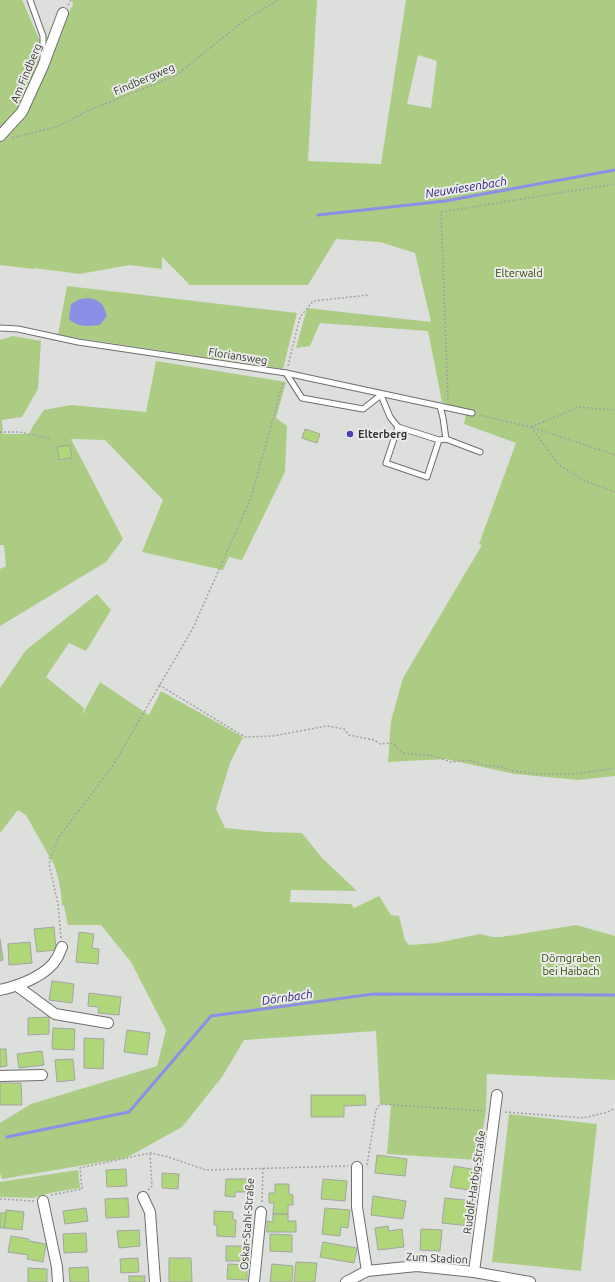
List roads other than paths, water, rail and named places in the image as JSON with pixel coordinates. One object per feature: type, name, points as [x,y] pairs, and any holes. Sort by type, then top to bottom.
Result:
[{"type":"street","name":"Am Findberg","points":[[3,137],[22,112],[43,66],[63,13]]},
{"type":"street","points":[[0,990],[17,986],[44,972],[56,960],[62,947]]},
{"type":"street","points":[[17,986],[56,1014],[108,1023]]},
{"type":"street","points":[[0,1076],[42,1075]]},
{"type":"street","name":"Rudolf-Harbig-Straße","points":[[474,1272],[497,1095]]},
{"type":"street","points":[[357,1167],[357,1207],[367,1271]]},
{"type":"street","points":[[143,1197],[150,1212],[155,1282]]},
{"type":"street","points":[[43,1201],[57,1267],[58,1282]]},
{"type":"street","name":"Oskar-Stahl-Straße","points":[[254,1282],[261,1212]]},
{"type":"street","name":"Zum Stadion","points":[[346,1282],[367,1271],[417,1266],[474,1272],[530,1282]]},
{"type":"lane","points":[[30,0],[43,36],[43,66]]},
{"type":"lane","name":"Floriansweg","points":[[0,328],[18,329],[78,342],[286,373],[472,413]]},
{"type":"lane","points":[[286,373],[302,398],[363,409],[381,394],[390,417],[398,426],[439,440],[446,439],[480,452]]},
{"type":"lane","points":[[440,406],[446,439]]},
{"type":"lane","points":[[398,426],[386,463],[427,477],[439,440]]},
{"type":"water","points":[[90,298],[100,302],[107,316],[100,325],[87,326],[72,322],[69,319],[71,304],[80,299]]},
{"type":"waterway","name":"Neuwiesenbach","points":[[318,215],[445,201],[615,170]]},
{"type":"waterway","name":"Dörnbach","points":[[7,1137],[129,1112],[211,1016],[373,994],[615,995]]},
{"type":"place","name":"Elterberg","points":[[350,434]]},
{"type":"park label","name":"Elterwald","points":[[519,273]]},
{"type":"park label","name":"Dörngraben bei Haibach","points":[[571,964]]}]
